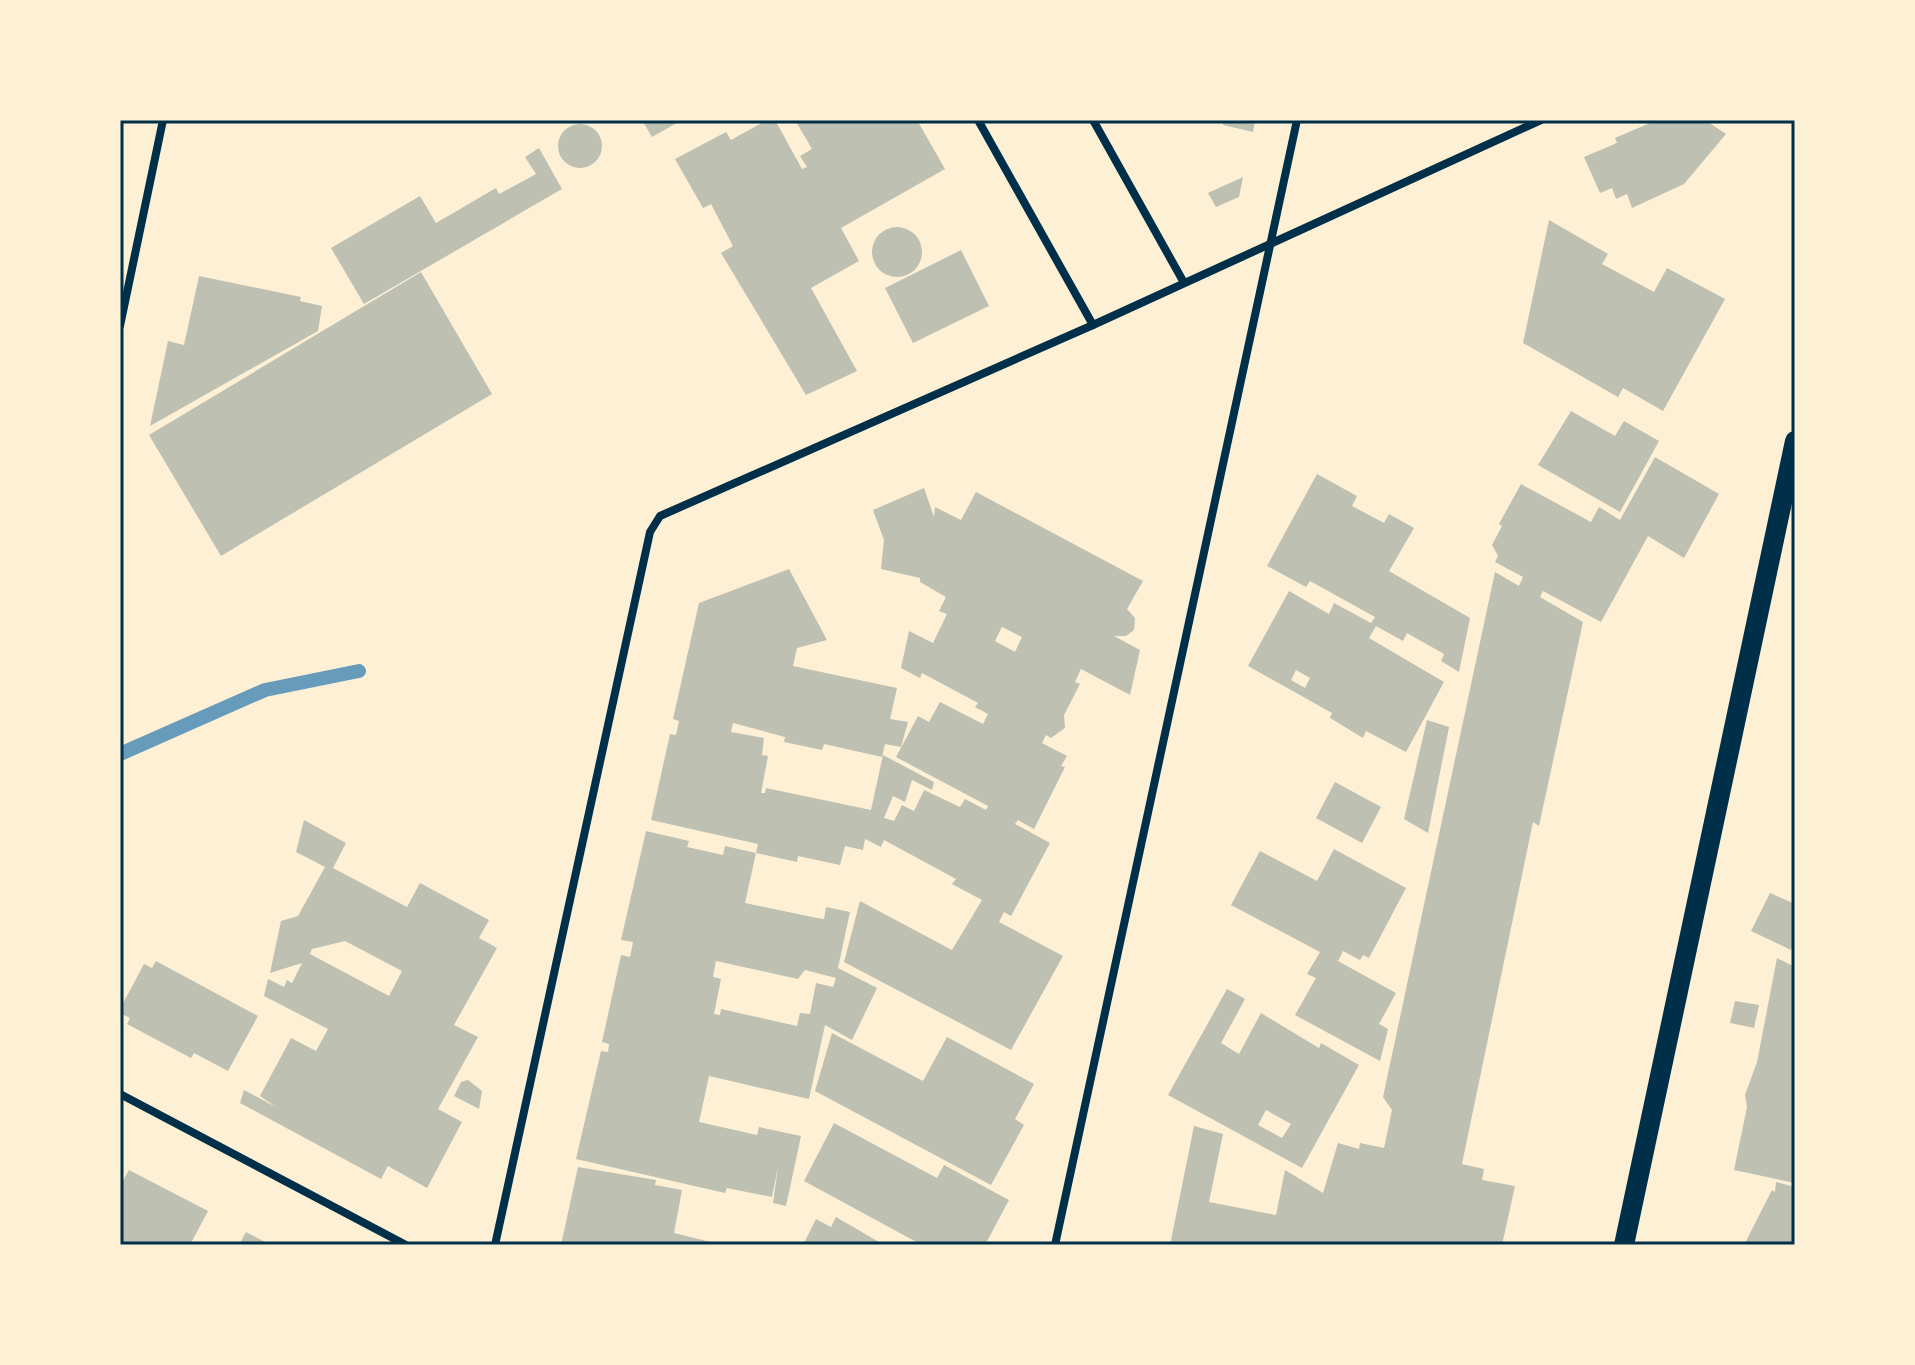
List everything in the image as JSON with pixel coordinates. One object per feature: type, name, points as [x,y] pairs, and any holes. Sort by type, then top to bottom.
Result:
[{"type":"main road","points":[[1624,1245],[1795,441]]},
{"type":"street","points":[[120,326],[163,120]]},
{"type":"street","points":[[978,120],[1093,325]]},
{"type":"street","points":[[1093,120],[1183,281]]},
{"type":"street","points":[[1055,1245],[1297,120]]},
{"type":"street","points":[[495,1245],[650,532],[660,516],[1093,325],[1272,240],[1541,120]]},
{"type":"street","points":[[120,1094],[406,1245]]},
{"type":"building","points":[[642,120],[682,120],[652,137]]},
{"type":"building","points":[[767,120],[775,120],[802,169],[807,167],[800,156],[812,149],[795,120],[917,120],[945,169],[841,228],[859,261],[811,288],[857,371],[806,395],[721,253],[733,246],[711,204],[703,208],[675,159],[726,132],[731,140]]},
{"type":"building","points":[[1224,120],[1255,120],[1253,132],[1223,125]]},
{"type":"building","points":[[1657,120],[1705,120],[1726,134],[1684,184],[1632,208],[1627,194],[1616,199],[1612,188],[1600,193],[1584,157],[1617,143],[1615,138]]},
{"type":"building","points":[[580,124],[595,131],[602,146],[595,161],[580,168],[565,161],[558,146],[565,131]]},
{"type":"building","points":[[539,148],[562,189],[364,304],[331,248],[420,196],[436,223],[496,188],[499,194],[536,174],[525,157]]},
{"type":"building","points":[[1243,177],[1239,197],[1216,207],[1208,193]]},
{"type":"building","points":[[1549,220],[1608,254],[1602,264],[1654,292],[1667,268],[1725,299],[1663,411],[1623,388],[1618,397],[1523,343]]},
{"type":"building","points":[[897,227],[915,234],[922,252],[915,270],[897,277],[879,270],[872,252],[879,234]]},
{"type":"building","points":[[961,250],[989,306],[913,343],[885,288]]},
{"type":"building","points":[[421,272],[492,394],[221,556],[149,435]]},
{"type":"building","points":[[199,276],[301,297],[300,301],[322,306],[318,331],[150,426],[168,341],[184,345]]},
{"type":"building","points":[[1571,411],[1615,436],[1624,421],[1659,441],[1620,512],[1538,465]]},
{"type":"building","points":[[1655,457],[1719,494],[1684,558],[1648,536],[1601,622],[1543,591],[1540,597],[1583,622],[1539,826],[1533,822],[1462,1164],[1484,1169],[1482,1180],[1515,1186],[1502,1245],[1170,1245],[1194,1126],[1223,1134],[1209,1202],[1276,1215],[1285,1170],[1323,1193],[1338,1143],[1359,1149],[1360,1143],[1384,1148],[1392,1110],[1383,1097],[1495,572],[1519,586],[1523,577],[1495,562],[1498,556],[1492,545],[1502,526],[1499,524],[1521,484],[1591,522],[1599,507],[1620,520]]},
{"type":"building","points":[[1317,474],[1357,496],[1352,506],[1384,523],[1389,514],[1414,528],[1389,571],[1470,618],[1459,672],[1441,661],[1444,654],[1407,633],[1403,641],[1376,626],[1369,638],[1444,682],[1406,752],[1366,731],[1363,738],[1330,718],[1332,713],[1248,666],[1289,591],[1329,614],[1334,603],[1371,623],[1375,617],[1310,581],[1306,587],[1267,566]],"holes":[[[1296,670],[1310,678],[1305,688],[1291,680]]]},
{"type":"building","points":[[924,488],[934,517],[935,507],[961,520],[976,492],[1143,581],[1127,609],[1135,618],[1134,630],[1126,636],[1114,636],[1140,650],[1130,695],[1081,669],[1075,682],[1080,684],[1064,715],[1065,728],[1051,738],[1046,735],[1042,743],[1067,756],[1061,766],[1065,767],[1034,829],[1018,820],[1015,824],[1050,843],[1011,916],[1004,912],[999,922],[1063,956],[1011,1050],[844,962],[860,901],[952,950],[982,900],[952,884],[956,879],[884,840],[881,847],[865,839],[863,850],[845,846],[840,865],[798,856],[797,862],[756,853],[758,844],[651,820],[670,734],[676,735],[679,721],[673,719],[699,603],[789,569],[827,640],[797,648],[793,666],[897,688],[890,719],[908,722],[901,747],[885,744],[882,757],[824,744],[822,750],[784,742],[785,737],[733,723],[731,732],[764,738],[762,755],[768,756],[761,793],[765,793],[766,788],[871,810],[883,755],[934,782],[932,790],[912,780],[905,802],[893,796],[884,818],[894,821],[902,805],[914,811],[924,790],[960,807],[965,799],[986,810],[988,806],[896,757],[918,716],[929,722],[940,702],[983,724],[988,714],[975,707],[978,703],[922,673],[920,678],[901,668],[909,631],[933,643],[947,614],[939,611],[946,597],[920,582],[920,578],[881,569],[884,540],[873,510]],"holes":[[[1002,627],[1022,637],[1015,652],[995,641]]]},
{"type":"building","points":[[1427,720],[1449,727],[1428,833],[1404,819]]},
{"type":"building","points":[[1335,782],[1381,807],[1362,843],[1316,818]]},
{"type":"building","points":[[304,820],[346,843],[333,868],[407,907],[420,883],[489,920],[479,938],[497,948],[454,1025],[478,1037],[438,1109],[462,1122],[427,1188],[388,1166],[381,1179],[240,1103],[244,1090],[276,1107],[260,1096],[291,1038],[316,1051],[328,1029],[264,996],[268,979],[284,987],[287,980],[292,983],[302,963],[270,973],[281,921],[298,916],[325,867],[296,852]],"holes":[[[345,941],[402,971],[389,996],[310,954],[312,949]]]},
{"type":"building","points":[[646,831],[689,841],[687,847],[723,855],[725,846],[756,853],[745,903],[824,919],[826,907],[850,912],[838,968],[877,988],[852,1040],[825,1025],[809,1099],[709,1076],[699,1122],[757,1135],[759,1127],[801,1136],[786,1206],[773,1203],[778,1167],[772,1197],[727,1188],[725,1193],[576,1159],[601,1051],[608,1052],[609,1044],[602,1042],[621,955],[630,957],[633,942],[621,940]],"holes":[[[716,961],[798,979],[805,970],[836,978],[833,987],[816,983],[810,1014],[800,1013],[797,1026],[721,1009],[720,1015],[714,1014],[721,979],[713,977]]]},
{"type":"building","points":[[1334,849],[1406,888],[1369,958],[1363,955],[1360,960],[1343,951],[1338,961],[1396,993],[1379,1024],[1388,1029],[1380,1061],[1295,1015],[1316,978],[1307,974],[1320,952],[1231,905],[1260,851],[1317,881]]},
{"type":"building","points":[[1770,893],[1795,904],[1795,940],[1791,950],[1751,931]]},
{"type":"building","points":[[1777,958],[1795,967],[1795,1183],[1734,1170],[1747,1107],[1745,1095],[1757,1062]]},
{"type":"building","points":[[156,961],[258,1016],[228,1071],[194,1053],[191,1058],[127,1024],[130,1018],[120,1013],[120,1009],[144,964],[152,968]]},
{"type":"building","points":[[1227,989],[1245,999],[1221,1043],[1239,1054],[1261,1013],[1319,1048],[1321,1043],[1359,1065],[1302,1168],[1168,1095]],"holes":[[[1266,1110],[1291,1124],[1282,1138],[1258,1125]]]},
{"type":"building","points":[[1735,1001],[1759,1005],[1754,1028],[1730,1023]]},
{"type":"building","points":[[832,1033],[923,1081],[947,1037],[1034,1084],[1015,1119],[1024,1125],[991,1185],[815,1091]]},
{"type":"building","points":[[468,1080],[482,1091],[479,1109],[454,1096],[461,1082]]},
{"type":"building","points":[[834,1123],[937,1178],[944,1165],[1009,1200],[985,1245],[922,1245],[804,1181]]},
{"type":"building","points":[[578,1167],[656,1180],[655,1185],[682,1190],[674,1233],[723,1245],[561,1245]]},
{"type":"building","points":[[129,1170],[208,1211],[190,1245],[120,1245],[120,1186]]},
{"type":"building","points":[[1776,1182],[1795,1187],[1795,1245],[1744,1245],[1772,1190],[1775,1192]]},
{"type":"building","points":[[836,1217],[884,1245],[803,1245],[816,1219],[831,1227]]},
{"type":"building","points":[[246,1232],[271,1245],[239,1245]]},
{"type":"waterway","points":[[120,754],[265,690],[359,671]]}]
